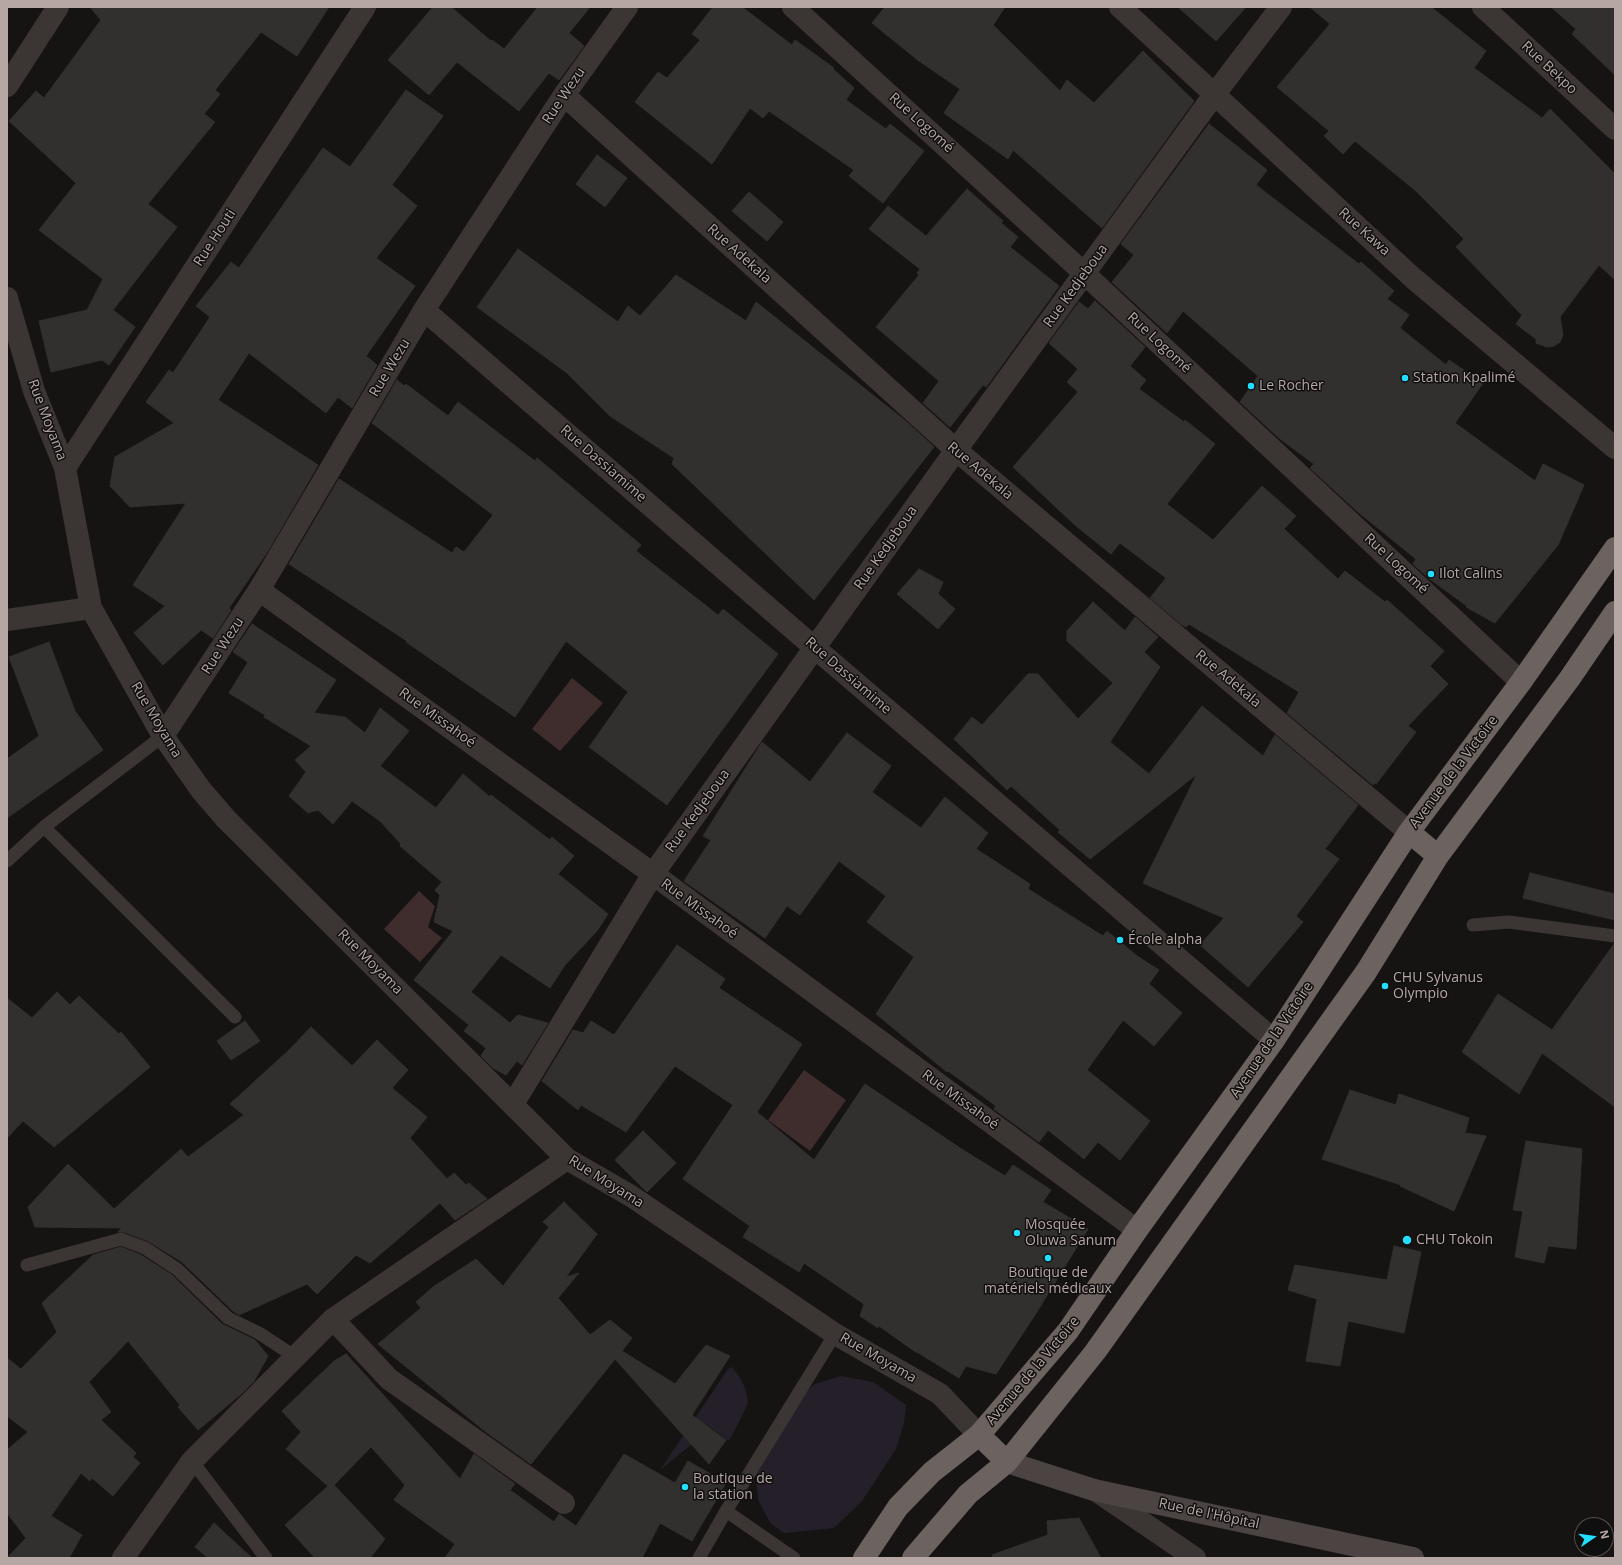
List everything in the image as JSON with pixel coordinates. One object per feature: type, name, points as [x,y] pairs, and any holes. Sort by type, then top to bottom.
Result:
[{"type":"highway","name":"Avenue de la Victoire","points":[[864,1558],[898,1508],[932,1472],[979,1435],[1068,1331],[1137,1230],[1274,1040],[1409,832],[1521,682],[1615,548]]},
{"type":"highway","points":[[913,1558],[968,1494],[1006,1462],[1095,1352],[1366,972],[1438,856],[1570,678],[1615,612]]},
{"type":"highway","points":[[1409,832],[1438,856]]},
{"type":"highway","points":[[979,1435],[1006,1462]]},
{"type":"street","points":[[7,86],[58,7]]},
{"type":"street","name":"Rue Houti","points":[[65,468],[365,7]]},
{"type":"street","name":"Rue Wezu","points":[[163,736],[259,590],[424,310],[564,95],[627,7]]},
{"type":"street","name":"Rue Logomé","points":[[793,7],[1085,274],[1521,682]]},
{"type":"street","name":"Rue Kawa","points":[[1120,7],[1413,278],[1615,448]]},
{"type":"street","name":"Rue Kedjeboua","points":[[514,1104],[653,874],[956,450],[1214,95],[1281,7]]},
{"type":"street","name":"Rue Bekpo","points":[[1483,7],[1615,129]]},
{"type":"street","name":"Rue Adekala","points":[[564,95],[956,450],[1409,832]]},
{"type":"street","name":"Rue Moyama","points":[[7,298],[34,391],[65,468],[91,608],[163,736],[201,790],[226,819],[514,1104],[567,1159],[631,1196],[835,1334],[940,1394],[979,1435]]},
{"type":"street","name":"Rue Dassiamime","points":[[424,310],[815,648],[1274,1040]]},
{"type":"street","name":"Rue Missahoé","points":[[259,590],[653,874],[1137,1230]]},
{"type":"street","points":[[7,620],[91,608]]},
{"type":"street","points":[[123,1558],[192,1461],[294,1356],[333,1319],[567,1159]]},
{"type":"street","points":[[333,1319],[389,1379],[564,1503]]},
{"type":"street","name":"Rue de l'Hôpital","points":[[1006,1462],[1094,1490],[1413,1558]]},
{"type":"street","points":[[1094,1490],[1195,1558]]},
{"type":"lane","points":[[7,861],[44,827],[163,736]]},
{"type":"lane","points":[[44,827],[236,1017]]},
{"type":"lane","points":[[1473,925],[1509,922],[1615,936]]},
{"type":"lane","points":[[27,1265],[121,1238],[145,1248],[177,1269],[228,1318],[259,1333],[294,1356]]},
{"type":"lane","points":[[699,1558],[726,1511],[835,1334]]},
{"type":"lane","points":[[192,1461],[266,1558]]},
{"type":"lane","points":[[726,1511],[794,1558]]},
{"type":"shaded area","points":[[572,678],[603,703],[560,751],[532,729]]},
{"type":"shaded area","points":[[419,891],[435,906],[428,927],[442,938],[420,962],[384,929]]},
{"type":"shaded area","points":[[804,1070],[846,1100],[810,1151],[768,1120]]},
{"type":"shaded area","points":[[732,1367],[741,1379],[746,1391],[748,1403],[729,1441],[706,1424],[691,1445],[660,1470],[728,1369]]},
{"type":"shaded area","points":[[841,1376],[873,1382],[906,1405],[904,1423],[896,1449],[862,1501],[834,1528],[784,1533],[771,1524],[758,1500],[756,1476],[757,1461],[800,1397],[815,1384]]},
{"type":"building","points":[[90,7],[329,7],[297,56],[261,32],[215,90],[220,94],[204,114],[215,122],[148,204],[177,227],[113,310],[135,327],[109,365],[102,360],[51,372],[39,321],[87,310],[103,279],[39,230],[76,183],[9,121],[36,91],[44,98],[101,20]]},
{"type":"building","points":[[433,7],[451,7],[491,41],[492,40],[504,49],[538,7],[590,7],[569,33],[584,46],[559,80],[549,73],[519,111],[457,62],[429,95],[388,60]]},
{"type":"building","points":[[713,7],[742,7],[792,45],[795,40],[834,68],[833,69],[854,88],[846,100],[886,129],[890,124],[924,151],[883,203],[849,176],[854,170],[769,111],[763,118],[750,108],[712,164],[635,102],[658,72],[667,78],[700,40],[692,34]]},
{"type":"building","points":[[885,7],[1005,7],[993,25],[1060,91],[1067,80],[1094,103],[1143,51],[1194,101],[1102,228],[1013,150],[1008,159],[944,113],[960,89],[919,61],[872,23]]},
{"type":"building","points":[[1178,7],[1246,7],[1216,41]]},
{"type":"building","points":[[1310,7],[1431,7],[1486,51],[1474,68],[1542,118],[1550,109],[1615,174],[1615,280],[1599,265],[1560,317],[1563,335],[1560,342],[1554,346],[1547,347],[1536,343],[1536,339],[1516,324],[1522,315],[1456,247],[1464,239],[1416,191],[1355,141],[1343,154],[1324,136],[1329,131],[1277,87],[1330,24]]},
{"type":"building","points":[[1551,7],[1615,7],[1615,75],[1572,34],[1576,29]]},
{"type":"building","points":[[406,90],[443,116],[392,185],[417,206],[376,258],[415,286],[366,356],[377,365],[352,408],[338,397],[326,413],[249,353],[218,400],[318,465],[268,551],[229,608],[231,610],[213,638],[201,630],[163,665],[134,633],[165,606],[133,585],[186,503],[130,507],[110,486],[115,457],[174,423],[146,402],[169,370],[173,373],[210,317],[196,306],[231,262],[239,268],[323,148],[350,167]]},
{"type":"building","points":[[1209,124],[1267,170],[1256,185],[1359,264],[1361,262],[1394,291],[1387,299],[1409,315],[1400,328],[1446,365],[1449,360],[1483,383],[1455,423],[1535,481],[1543,464],[1584,485],[1558,545],[1495,623],[1466,607],[1467,606],[1431,580],[1413,564],[1416,559],[1358,512],[1310,468],[1314,464],[1279,438],[1240,402],[1258,376],[1183,311],[1167,333],[1112,282],[1134,255],[1121,244]]},
{"type":"building","points":[[597,155],[627,178],[605,207],[576,184]]},
{"type":"building","points":[[967,189],[1003,221],[1001,223],[1018,237],[1010,247],[1059,286],[986,387],[983,385],[950,427],[923,403],[939,381],[876,327],[919,275],[917,273],[920,269],[869,229],[888,206],[926,236]]},
{"type":"building","points":[[749,192],[783,222],[767,241],[732,211]]},
{"type":"building","points":[[518,249],[618,322],[628,306],[640,316],[676,275],[746,321],[756,302],[908,423],[934,447],[814,600],[672,464],[674,458],[610,416],[567,373],[477,307]]},
{"type":"building","points":[[1095,301],[1145,347],[1130,366],[1146,380],[1139,389],[1184,422],[1185,420],[1215,444],[1167,504],[1213,540],[1262,486],[1296,516],[1284,529],[1338,579],[1345,571],[1385,602],[1387,600],[1444,651],[1430,666],[1448,684],[1408,726],[1416,732],[1376,784],[1374,783],[1373,785],[1287,713],[1299,692],[1189,624],[1186,627],[1181,624],[1150,598],[1166,578],[1120,543],[1111,554],[1076,526],[1013,467],[1078,392],[1067,382],[1078,369],[1049,343],[1079,302],[1088,309]]},
{"type":"building","points":[[397,380],[404,386],[406,384],[448,416],[458,402],[535,461],[537,458],[641,545],[636,551],[718,615],[723,609],[778,654],[667,805],[589,747],[628,692],[566,641],[515,717],[406,642],[407,641],[289,564],[339,479],[452,553],[456,547],[464,552],[493,515],[372,423]]},
{"type":"building","points":[[919,569],[943,582],[938,594],[955,609],[938,629],[897,594]]},
{"type":"building","points":[[1093,602],[1125,631],[1135,617],[1158,637],[1144,652],[1160,667],[1110,742],[1149,774],[1202,706],[1263,756],[1275,735],[1358,805],[1325,849],[1339,859],[1296,916],[1303,922],[1248,987],[1200,945],[1224,918],[1143,883],[1197,774],[1090,859],[1058,832],[1060,830],[1011,786],[1007,790],[954,739],[972,717],[982,725],[1028,674],[1038,674],[1078,719],[1113,683],[1067,641],[1067,631]]},
{"type":"building","points":[[252,624],[336,680],[314,713],[345,717],[365,733],[380,708],[409,731],[380,766],[436,808],[463,774],[490,797],[491,795],[550,840],[552,837],[574,856],[558,874],[608,914],[597,931],[565,965],[550,988],[501,955],[471,992],[510,1023],[518,1015],[548,1023],[522,1065],[517,1061],[506,1075],[493,1068],[481,1056],[486,1048],[464,1031],[469,1025],[414,980],[453,931],[434,922],[440,895],[435,890],[442,882],[400,846],[401,844],[380,821],[352,801],[333,824],[318,810],[308,813],[289,796],[306,772],[295,760],[311,746],[229,693],[248,662],[233,652]]},
{"type":"building","points":[[49,642],[75,711],[103,750],[7,818],[7,759],[39,736],[9,657]]},
{"type":"building","points":[[847,733],[891,766],[872,792],[921,828],[945,797],[988,833],[976,849],[1030,884],[1028,889],[1103,936],[1107,931],[1137,956],[1159,970],[1149,984],[1182,1013],[1154,1046],[1123,1020],[1087,1070],[1150,1121],[1120,1160],[1098,1142],[1084,1159],[1048,1130],[1039,1142],[994,1109],[996,1106],[948,1071],[947,1072],[876,1014],[914,957],[867,922],[886,896],[839,861],[800,915],[787,906],[765,938],[684,881],[711,840],[703,836],[762,742],[810,782]]},
{"type":"building","points":[[1530,873],[1615,894],[1615,920],[1523,898]]},
{"type":"building","points":[[1614,944],[1615,1107],[1542,1053],[1519,1094],[1462,1052],[1498,994],[1552,1030]]},
{"type":"building","points":[[677,945],[725,979],[719,988],[802,1044],[757,1112],[814,1160],[865,1084],[960,1148],[1005,1176],[1013,1165],[1051,1190],[1043,1202],[1088,1229],[1035,1315],[996,1374],[966,1366],[959,1378],[917,1353],[879,1326],[878,1328],[860,1316],[864,1304],[804,1263],[799,1272],[743,1237],[750,1226],[683,1179],[733,1105],[675,1066],[626,1132],[581,1105],[578,1110],[542,1081],[573,1030],[583,1033],[591,1021],[614,1035]]},
{"type":"building","points":[[57,992],[70,1005],[79,996],[119,1034],[121,1032],[150,1067],[54,1147],[23,1121],[7,1138],[7,998],[32,1018]]},
{"type":"building","points":[[245,1021],[260,1041],[231,1060],[217,1041]]},
{"type":"building","points":[[311,1027],[352,1066],[377,1040],[408,1070],[392,1088],[427,1117],[410,1138],[447,1179],[454,1173],[466,1185],[469,1183],[487,1199],[455,1220],[440,1203],[370,1263],[356,1255],[317,1294],[307,1284],[239,1315],[182,1262],[148,1241],[124,1232],[118,1232],[122,1228],[35,1227],[28,1207],[68,1164],[114,1209],[181,1149],[188,1157],[244,1115],[230,1104],[289,1050]]},
{"type":"building","points":[[1350,1090],[1396,1105],[1399,1094],[1469,1118],[1465,1133],[1486,1136],[1454,1211],[1400,1186],[1401,1185],[1322,1159]]},
{"type":"building","points":[[643,1131],[676,1163],[647,1192],[615,1160]]},
{"type":"building","points":[[1526,1141],[1582,1149],[1576,1249],[1548,1246],[1544,1263],[1515,1257],[1523,1211],[1513,1210]]},
{"type":"building","points":[[564,1202],[597,1234],[566,1277],[579,1273],[558,1298],[590,1335],[610,1320],[632,1338],[622,1351],[675,1384],[706,1345],[730,1356],[692,1415],[726,1440],[709,1464],[615,1359],[531,1464],[486,1432],[378,1344],[421,1308],[416,1302],[433,1287],[476,1259],[503,1286],[549,1227],[543,1222]]},
{"type":"building","points":[[1394,1246],[1421,1252],[1404,1333],[1348,1321],[1340,1366],[1306,1361],[1317,1299],[1288,1290],[1295,1265],[1387,1280]]},
{"type":"building","points":[[121,1247],[141,1255],[172,1275],[222,1324],[255,1340],[268,1356],[254,1381],[240,1395],[198,1430],[178,1407],[180,1405],[128,1341],[89,1382],[111,1412],[101,1420],[136,1453],[133,1457],[140,1463],[113,1496],[92,1478],[90,1481],[81,1473],[51,1516],[82,1535],[69,1558],[7,1558],[26,1538],[7,1513],[7,1450],[28,1432],[7,1416],[7,1358],[21,1369],[57,1332],[42,1303],[93,1255]]},
{"type":"building","points":[[346,1354],[460,1479],[474,1454],[515,1484],[510,1490],[554,1522],[559,1514],[576,1526],[624,1454],[675,1483],[688,1461],[726,1483],[692,1541],[660,1523],[642,1558],[445,1558],[455,1544],[394,1500],[405,1485],[371,1447],[334,1485],[385,1539],[370,1558],[315,1558],[285,1525],[328,1486],[286,1449],[301,1432],[282,1411],[334,1361]]},
{"type":"building","points":[[1079,1518],[1101,1558],[993,1558],[992,1555],[1048,1535],[1047,1521]]},
{"type":"building","points":[[214,1523],[252,1558],[208,1558],[195,1547]]},
{"type":"place","name":"Station Kpalimé","points":[[1405,378]]},
{"type":"place","name":"Le Rocher","points":[[1251,386]]},
{"type":"place","name":"Ilot Calins","points":[[1431,574]]},
{"type":"place","name":"École alpha","points":[[1120,940]]},
{"type":"place","name":"CHU Sylvanus Olympio","points":[[1385,986]]},
{"type":"place","name":"Mosquée Oluwa Sanum","points":[[1017,1233]]},
{"type":"place","name":"CHU Tokoin","points":[[1407,1240]]},
{"type":"place","name":"Boutique de matériels médicaux","points":[[1048,1258]]},
{"type":"place","name":"Boutique de la station","points":[[685,1487]]}]
